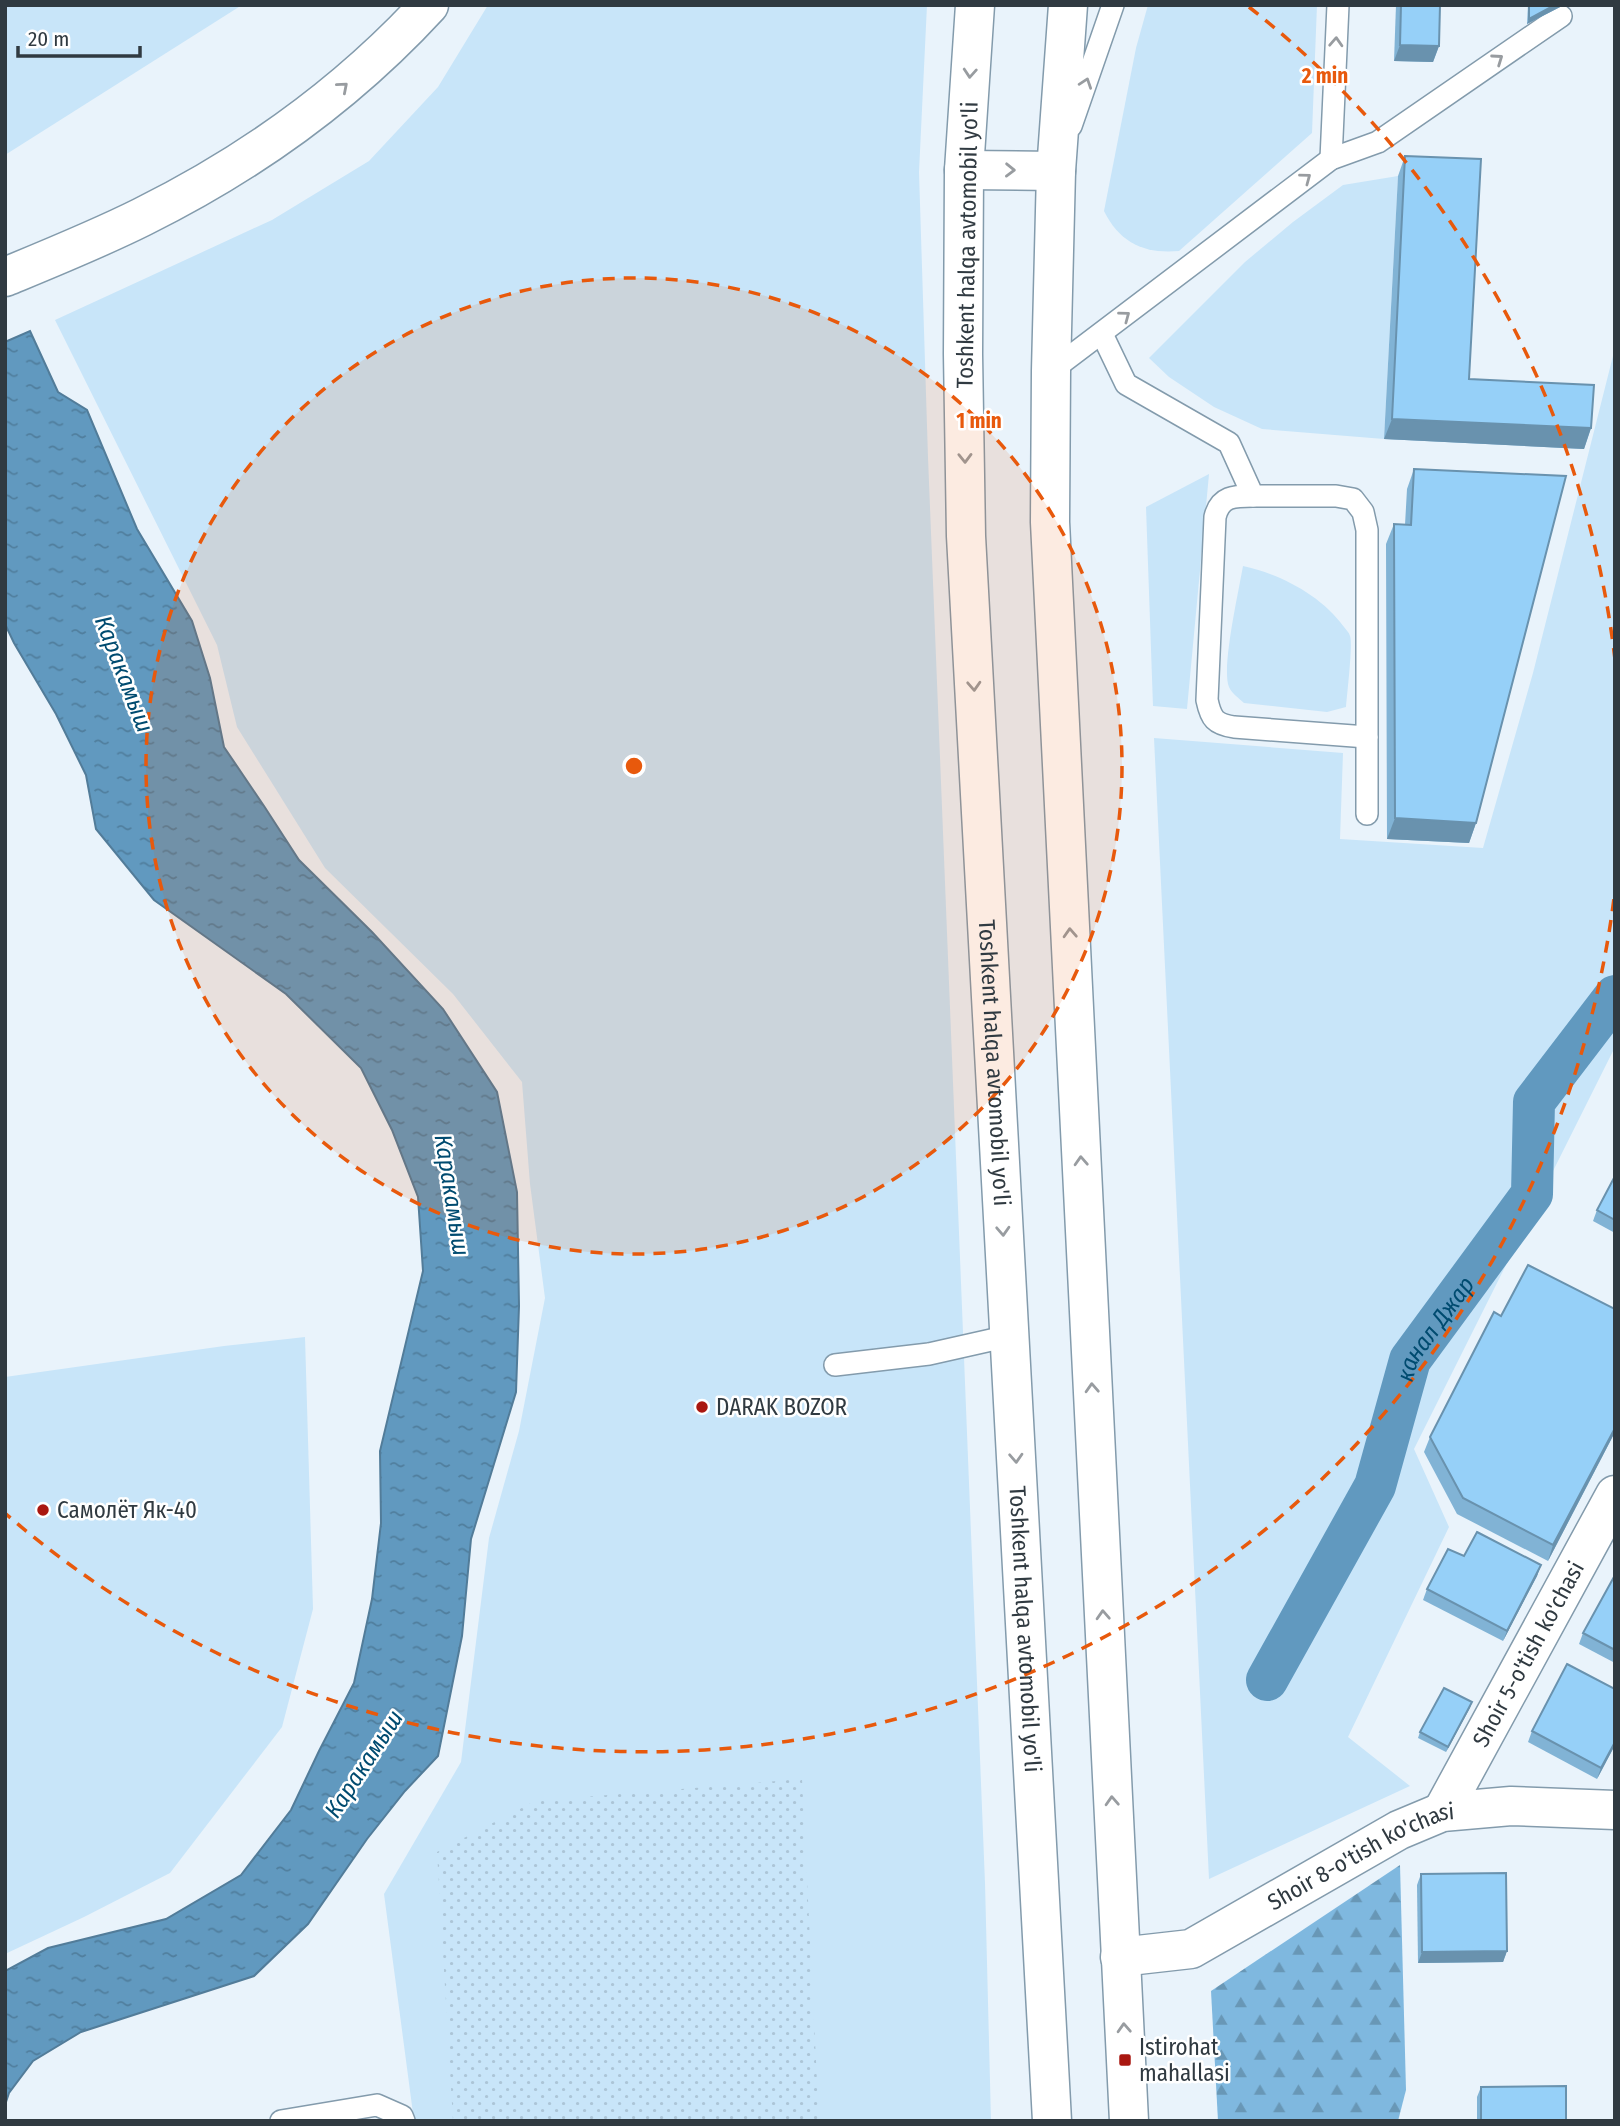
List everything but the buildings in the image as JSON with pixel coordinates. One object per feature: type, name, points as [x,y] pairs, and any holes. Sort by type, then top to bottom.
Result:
[{"type":"main road","points":[[5,277],[247,132],[335,61],[392,5]]},
{"type":"main road","points":[[5,252],[71,238],[142,217],[185,194],[268,144],[325,103],[380,55],[429,5]]},
{"type":"main road","name":"Toshkent halqa avtomobil yo'li","points":[[975,5],[964,170],[966,536],[1052,2121]]},
{"type":"main road","points":[[1068,5],[1056,171],[1050,522],[1129,2121]]},
{"type":"main road","points":[[964,170],[1056,171]]},
{"type":"main road","name":"Shoir 5-o'tish ko'chasi","points":[[1442,1812],[1615,1495]]},
{"type":"main road","name":"Shoir 8-o'tish ko'chasi","points":[[1120,1957],[1191,1949],[1399,1830],[1442,1812],[1511,1806],[1615,1810]]},
{"type":"lane","points":[[1056,171],[1112,5]]},
{"type":"lane","points":[[1331,159],[1338,5]]},
{"type":"lane","points":[[1051,371],[1331,159],[1378,142],[1561,16]]},
{"type":"lane","points":[[1102,334],[1126,384],[1229,443],[1253,496]]},
{"type":"lane","points":[[1367,737],[1227,726],[1220,724],[1209,713],[1207,700],[1215,517],[1218,507],[1225,499],[1253,496],[1336,496],[1353,499],[1363,512],[1367,530],[1367,737],[1367,814]]},
{"type":"lane","points":[[835,1364],[929,1354],[1009,1336]]},
{"type":"lane","points":[[281,2121],[377,2105],[402,2116],[404,2121]]},
{"type":"shaded area","points":[[5,5],[242,5],[5,155]]},
{"type":"shaded area","points":[[488,5],[927,5],[919,172],[985,1883],[991,2121],[414,2121],[384,1894],[461,1762],[489,1538],[519,1431],[545,1298],[530,1184],[522,1082],[453,994],[325,868],[237,727],[217,645],[55,320],[272,220],[369,161],[438,87]]},
{"type":"shaded area","points":[[1148,5],[1317,5],[1312,133],[1179,251],[1155,251],[1134,244],[1118,231],[1104,211],[1136,48]]},
{"type":"shaded area","points":[[1398,176],[1384,439],[1262,429],[1214,407],[1169,377],[1149,358],[1245,262],[1343,185]]},
{"type":"shaded area","points":[[1615,348],[1615,1047],[1414,1449],[1449,1527],[1348,1737],[1410,1786],[1209,1879],[1154,738],[1343,753],[1340,839],[1483,848],[1533,673]]},
{"type":"shaded area","points":[[1209,474],[1187,709],[1153,706],[1146,507]]},
{"type":"shaded area","points":[[1243,566],[1285,580],[1312,596],[1335,616],[1348,632],[1351,649],[1346,707],[1327,712],[1244,703],[1232,692],[1227,678],[1227,664]]},
{"type":"shaded area","points":[[305,1337],[313,1609],[282,1727],[170,1873],[5,1954],[5,1377]]},
{"type":"shaded area","points":[[802,1779],[819,2121],[453,2121],[437,1852],[535,1801]]},
{"type":"green space","points":[[1400,1865],[1406,2090],[1398,2121],[1218,2121],[1211,1991]]},
{"type":"water","name":"Каракамыш","points":[[30,331],[58,392],[87,410],[137,529],[192,621],[210,678],[224,747],[299,860],[372,932],[443,1009],[497,1092],[517,1192],[519,1306],[516,1392],[471,1539],[462,1636],[438,1756],[405,1791],[367,1839],[308,1924],[254,1976],[81,2032],[33,2061],[9,2093],[5,2105],[5,1971],[48,1948],[166,1919],[241,1875],[291,1810],[354,1683],[372,1599],[381,1523],[380,1451],[423,1271],[418,1197],[392,1130],[361,1068],[286,994],[154,900],[96,829],[86,775],[56,714],[5,624],[5,342]]},
{"type":"waterway","name":"канал Джар","points":[[1267,1680],[1375,1486],[1410,1360],[1532,1194],[1534,1102],[1615,996]]},
{"type":"place","name":"DARAK BOZOR","points":[[702,1407]]},
{"type":"place","name":"Самолёт Як-40","points":[[43,1510]]},
{"type":"place","name":"Istirohat mahallasi","points":[[1125,2060]]}]
